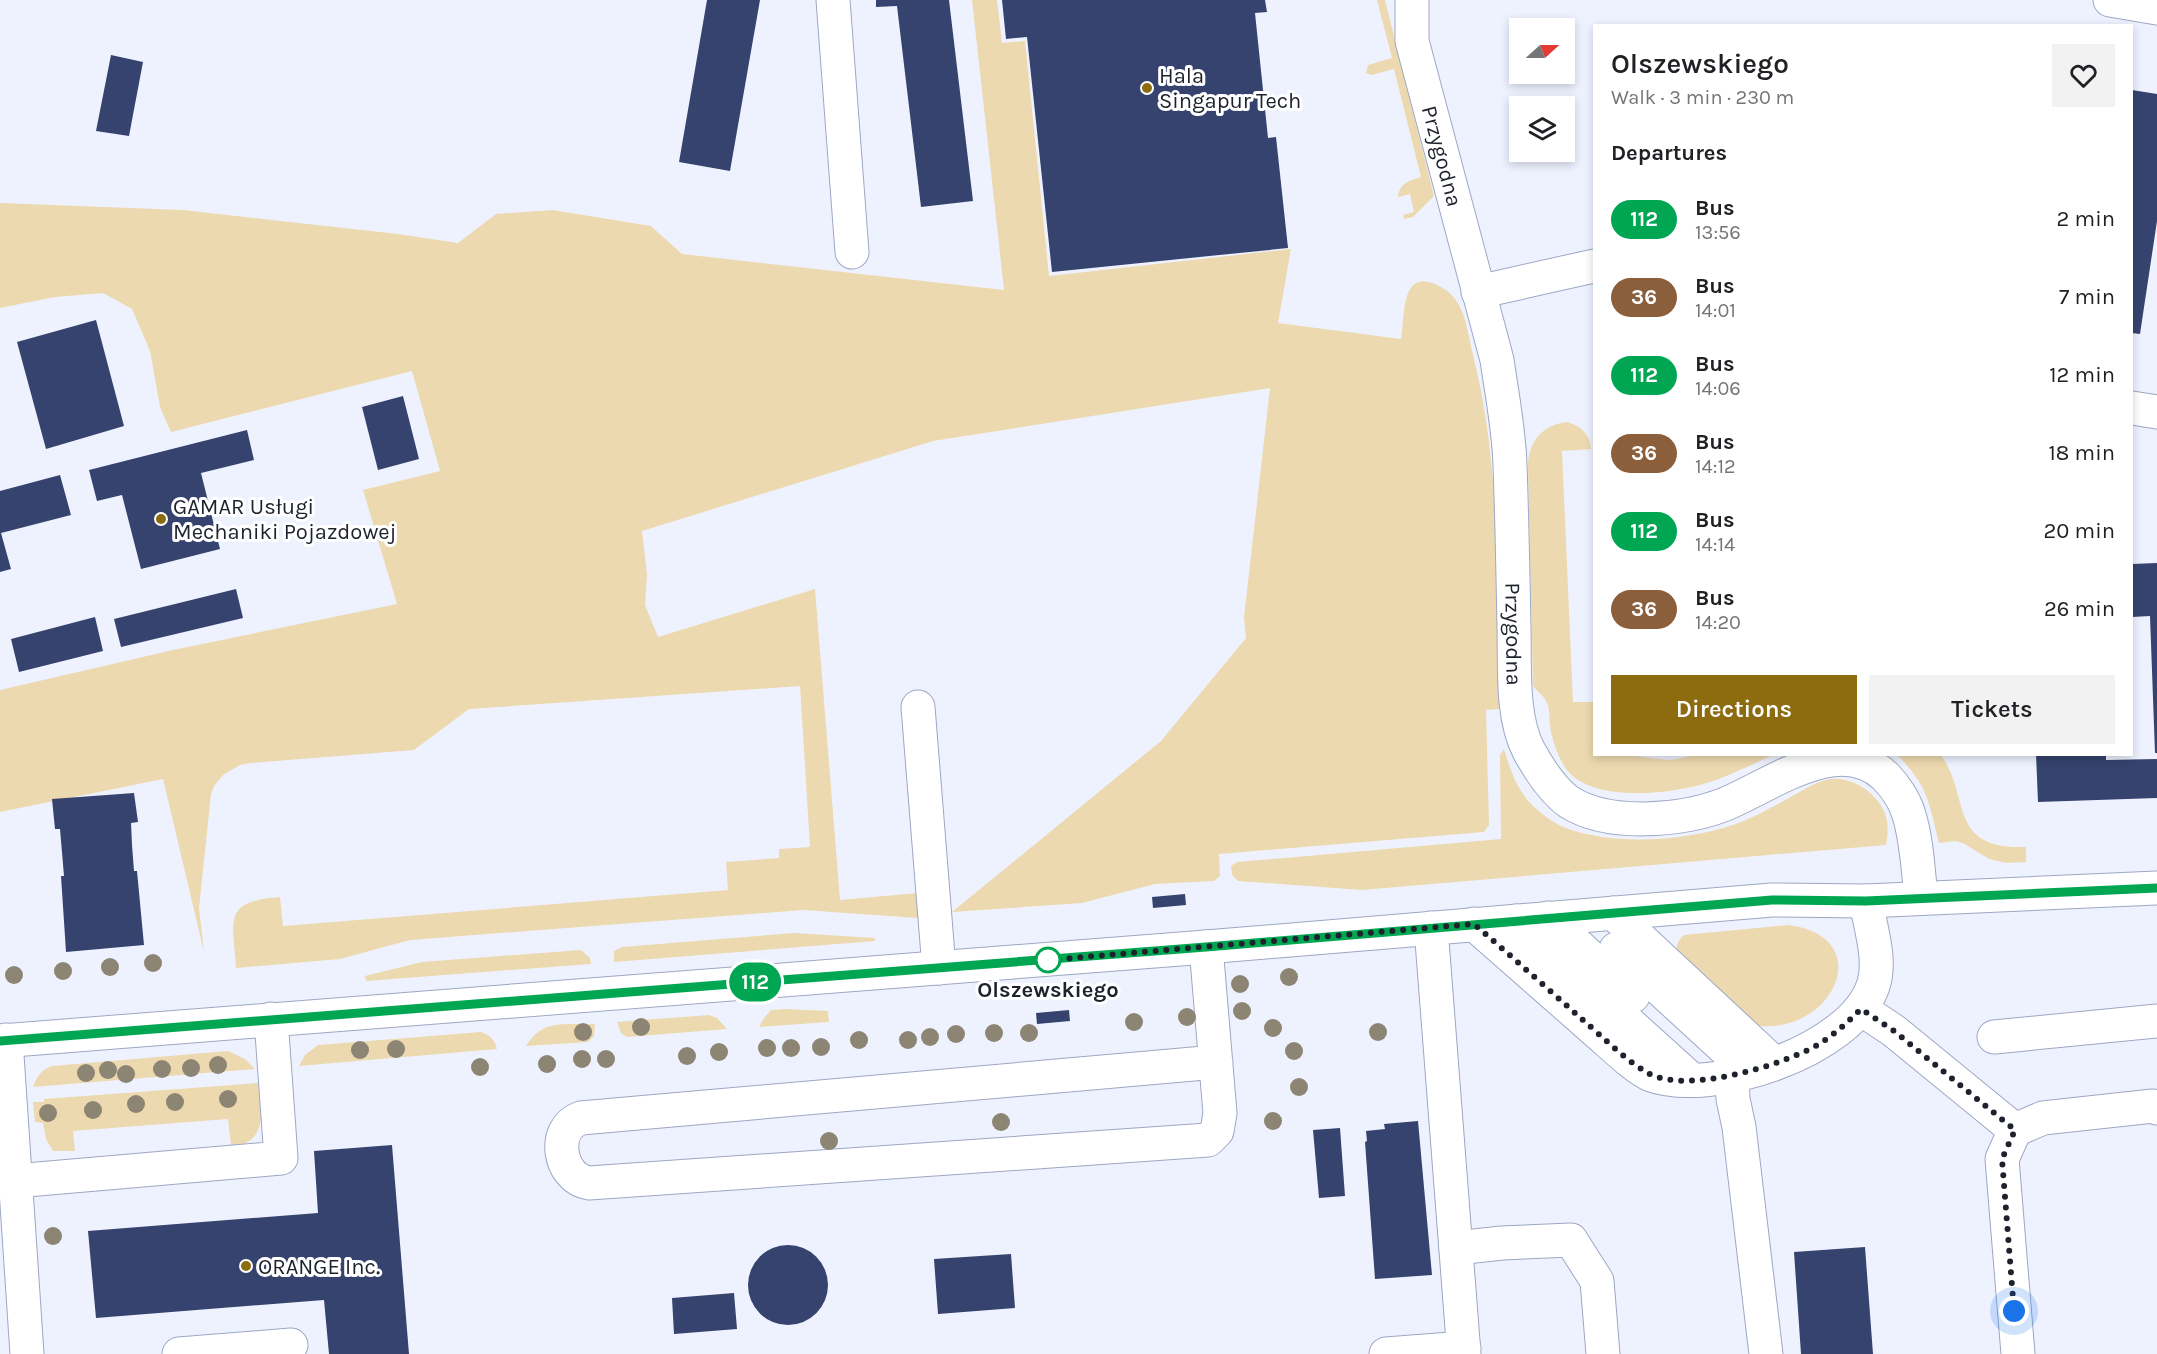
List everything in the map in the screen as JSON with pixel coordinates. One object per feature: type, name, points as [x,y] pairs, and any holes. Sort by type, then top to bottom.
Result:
[{"type":"street","points":[[833,0],[852,252]]},
{"type":"street","name":"Przygodna","points":[[1412,0],[1412,41],[1497,360],[1510,462],[1516,694],[1522,734],[1538,767],[1569,802],[1588,811],[1613,818],[1642,819],[1675,816],[1721,806],[1805,766],[1823,761],[1836,759],[1862,761],[1872,765],[1891,783],[1909,813],[1921,897]]},
{"type":"street","points":[[2110,0],[2157,8]]},
{"type":"street","points":[[1478,292],[1593,266]]},
{"type":"street","points":[[2133,408],[2157,412]]},
{"type":"street","points":[[918,707],[939,968]]},
{"type":"street","points":[[27,1354],[11,1274],[9,1163],[3,1041],[1206,947],[1772,900],[1866,901],[2157,888]]},
{"type":"street","points":[[1474,924],[1619,1052],[1649,1074],[1670,1080],[1734,1073],[1817,1045],[1843,1028],[1861,1009],[1873,987],[1875,977],[1875,955],[1866,901]]},
{"type":"street","points":[[1613,913],[1734,1073],[1733,1099],[1739,1127],[1766,1354]]},
{"type":"street","points":[[1564,917],[1734,1073]]},
{"type":"street","points":[[1516,921],[1734,1073]]},
{"type":"street","points":[[1386,1354],[1464,1351],[1431,928]]},
{"type":"street","points":[[1206,947],[1216,1062],[1220,1113],[1218,1127],[1213,1137],[1201,1142],[589,1183],[581,1182],[570,1174],[563,1153],[562,1139],[565,1129],[581,1118],[1216,1062]]},
{"type":"street","points":[[1861,1009],[1894,1031],[2015,1130]]},
{"type":"street","points":[[9,1163],[281,1158],[271,1019]]},
{"type":"street","points":[[1994,1037],[2157,1021]]},
{"type":"street","points":[[2018,1354],[2002,1159],[2015,1130],[2043,1118],[2157,1108]]},
{"type":"street","points":[[1456,1248],[1571,1240],[1597,1281],[1603,1354]]},
{"type":"street","points":[[179,1354],[291,1345]]},
{"type":"shaded area","points":[[972,0],[997,0],[1002,43],[1025,41],[1049,276],[1291,249],[1278,323],[1401,339],[1404,308],[1410,289],[1416,283],[1425,281],[1437,285],[1450,293],[1459,304],[1466,325],[1483,402],[1494,489],[1498,577],[1499,709],[1486,710],[1489,825],[1484,832],[1219,854],[1220,876],[1214,881],[1155,884],[1082,903],[952,912],[1161,741],[1246,638],[1244,617],[1270,388],[933,441],[642,531],[647,575],[645,605],[658,637],[815,589],[840,900],[918,893],[918,918],[803,910],[410,940],[340,959],[236,968],[233,937],[235,916],[248,903],[261,899],[280,897],[283,926],[728,890],[726,862],[779,858],[779,849],[810,847],[800,686],[469,709],[414,750],[240,765],[224,774],[214,786],[211,794],[199,908],[204,952],[163,779],[0,812],[0,690],[173,650],[397,604],[363,490],[440,471],[412,371],[171,432],[160,407],[150,351],[132,309],[103,293],[55,297],[0,308],[0,203],[183,210],[458,243],[496,214],[552,210],[651,226],[682,254],[1004,290]]},
{"type":"shaded area","points":[[1377,0],[1385,0],[1434,196],[1413,217],[1404,219],[1403,215],[1414,212],[1410,194],[1398,197],[1399,192],[1405,183],[1421,177],[1394,69],[1371,75],[1366,73],[1368,65],[1392,58]]},
{"type":"shaded area","points":[[1567,422],[1584,431],[1591,449],[1562,451],[1573,702],[1593,702],[1593,756],[1638,756],[1670,760],[1691,756],[1771,756],[1710,782],[1655,792],[1614,792],[1578,780],[1566,769],[1554,743],[1547,703],[1533,686],[1528,466],[1531,449],[1538,436],[1558,424]]},
{"type":"shaded area","points":[[1504,749],[1518,786],[1532,805],[1557,824],[1585,834],[1627,839],[1693,835],[1749,819],[1816,783],[1839,779],[1856,783],[1864,788],[1882,807],[1887,822],[1886,845],[1362,890],[1238,881],[1232,875],[1231,866],[1237,862],[1501,839],[1500,755]]},
{"type":"shaded area","points":[[1898,756],[1942,756],[1950,771],[1965,818],[1972,830],[1984,840],[2001,846],[2026,847],[2026,862],[2007,863],[1989,859],[1963,843],[1955,841],[1939,843],[1926,795]]},
{"type":"shaded area","points":[[1788,925],[1815,933],[1832,946],[1838,964],[1836,982],[1825,1000],[1808,1015],[1785,1024],[1758,1026],[1676,955],[1677,944],[1684,935]]},
{"type":"shaded area","points":[[794,933],[875,938],[875,941],[614,962],[614,951],[622,947]]},
{"type":"shaded area","points":[[581,950],[590,958],[591,964],[366,981],[365,976],[422,962]]},
{"type":"shaded area","points":[[771,1010],[828,1011],[829,1022],[759,1027]]},
{"type":"shaded area","points":[[709,1015],[717,1018],[727,1029],[627,1037],[621,1033],[617,1022]]},
{"type":"shaded area","points":[[564,1024],[595,1024],[594,1036],[588,1042],[526,1046],[533,1037],[547,1027]]},
{"type":"shaded area","points":[[481,1032],[492,1038],[497,1049],[299,1066],[305,1055],[318,1045]]},
{"type":"shaded area","points":[[228,1051],[245,1059],[255,1069],[33,1087],[40,1074],[52,1066]]},
{"type":"shaded area","points":[[258,1083],[261,1114],[258,1131],[245,1144],[234,1147],[231,1145],[228,1119],[73,1131],[75,1151],[53,1151],[46,1139],[43,1123],[35,1122],[33,1102],[44,1102],[44,1099]]},
{"type":"building","points":[[707,0],[760,0],[730,171],[679,162]]},
{"type":"building","points":[[876,0],[949,0],[973,201],[921,207],[897,6],[876,7]]},
{"type":"building","name":"Hala Singapur Tech","points":[[1002,0],[1265,0],[1267,12],[1255,13],[1268,138],[1276,137],[1288,248],[1052,272],[1027,37],[1006,39]]},
{"type":"building","points":[[111,55],[143,62],[129,136],[96,131]]},
{"type":"building","points":[[2133,90],[2157,94],[2157,221],[2140,334],[2133,333]]},
{"type":"building","points":[[96,320],[124,426],[46,449],[17,342]]},
{"type":"building","points":[[403,396],[419,459],[378,470],[362,407]]},
{"type":"building","points":[[247,430],[254,460],[201,473],[220,549],[141,569],[122,495],[97,501],[89,470]]},
{"type":"building","points":[[60,475],[71,515],[1,533],[11,569],[0,572],[0,491]]},
{"type":"building","points":[[2157,563],[2157,753],[2155,753],[2150,616],[2133,617],[2133,564]]},
{"type":"building","points":[[236,589],[243,618],[121,647],[114,619]]},
{"type":"building","points":[[95,617],[103,651],[19,672],[11,639]]},
{"type":"building","points":[[2036,756],[2106,756],[2106,760],[2157,759],[2157,798],[2038,802]]},
{"type":"building","points":[[134,793],[138,822],[131,823],[132,845],[134,871],[137,871],[144,945],[66,952],[60,829],[55,829],[52,799]]},
{"type":"building","points":[[1185,894],[1186,905],[1153,908],[1152,897]]},
{"type":"building","points":[[1069,1010],[1070,1021],[1037,1024],[1036,1013]]},
{"type":"building","points":[[1418,1121],[1432,1275],[1375,1279],[1366,1131],[1385,1129],[1384,1124]]},
{"type":"building","points":[[1340,1128],[1345,1196],[1319,1198],[1313,1130]]},
{"type":"building","name":"ORANGE Inc.","points":[[392,1145],[409,1354],[329,1354],[324,1300],[96,1318],[88,1231],[318,1213],[314,1151]]},
{"type":"building","points":[[788,1245],[803,1248],[816,1257],[825,1270],[828,1285],[825,1300],[816,1313],[803,1322],[788,1325],[773,1322],[760,1313],[751,1300],[748,1285],[751,1270],[760,1257],[773,1248]]},
{"type":"building","points":[[1865,1247],[1873,1354],[1801,1354],[1794,1252]]},
{"type":"building","points":[[1011,1254],[1015,1308],[938,1314],[934,1259]]},
{"type":"building","points":[[734,1293],[737,1329],[674,1334],[672,1298]]},
{"type":"bus line","name":"112","points":[[0,1041],[1206,947],[1772,900],[1866,901],[2157,888]]},
{"type":"place","name":"Hala Singapur Tech","points":[[1147,88]]},
{"type":"place","name":"GAMAR Usługi Mechaniki Pojazdowej","points":[[161,519]]},
{"type":"place","name":"Olszewskiego","points":[[1048,960]]},
{"type":"place","name":"ORANGE Inc.","points":[[246,1266]]},
{"type":"route","points":[[1048,960],[1474,924],[1619,1052],[1649,1074],[1670,1080],[1700,1080],[1775,1064],[1831,1037],[1861,1009],[1894,1031],[2015,1130],[2002,1159],[2014,1311]]}]
